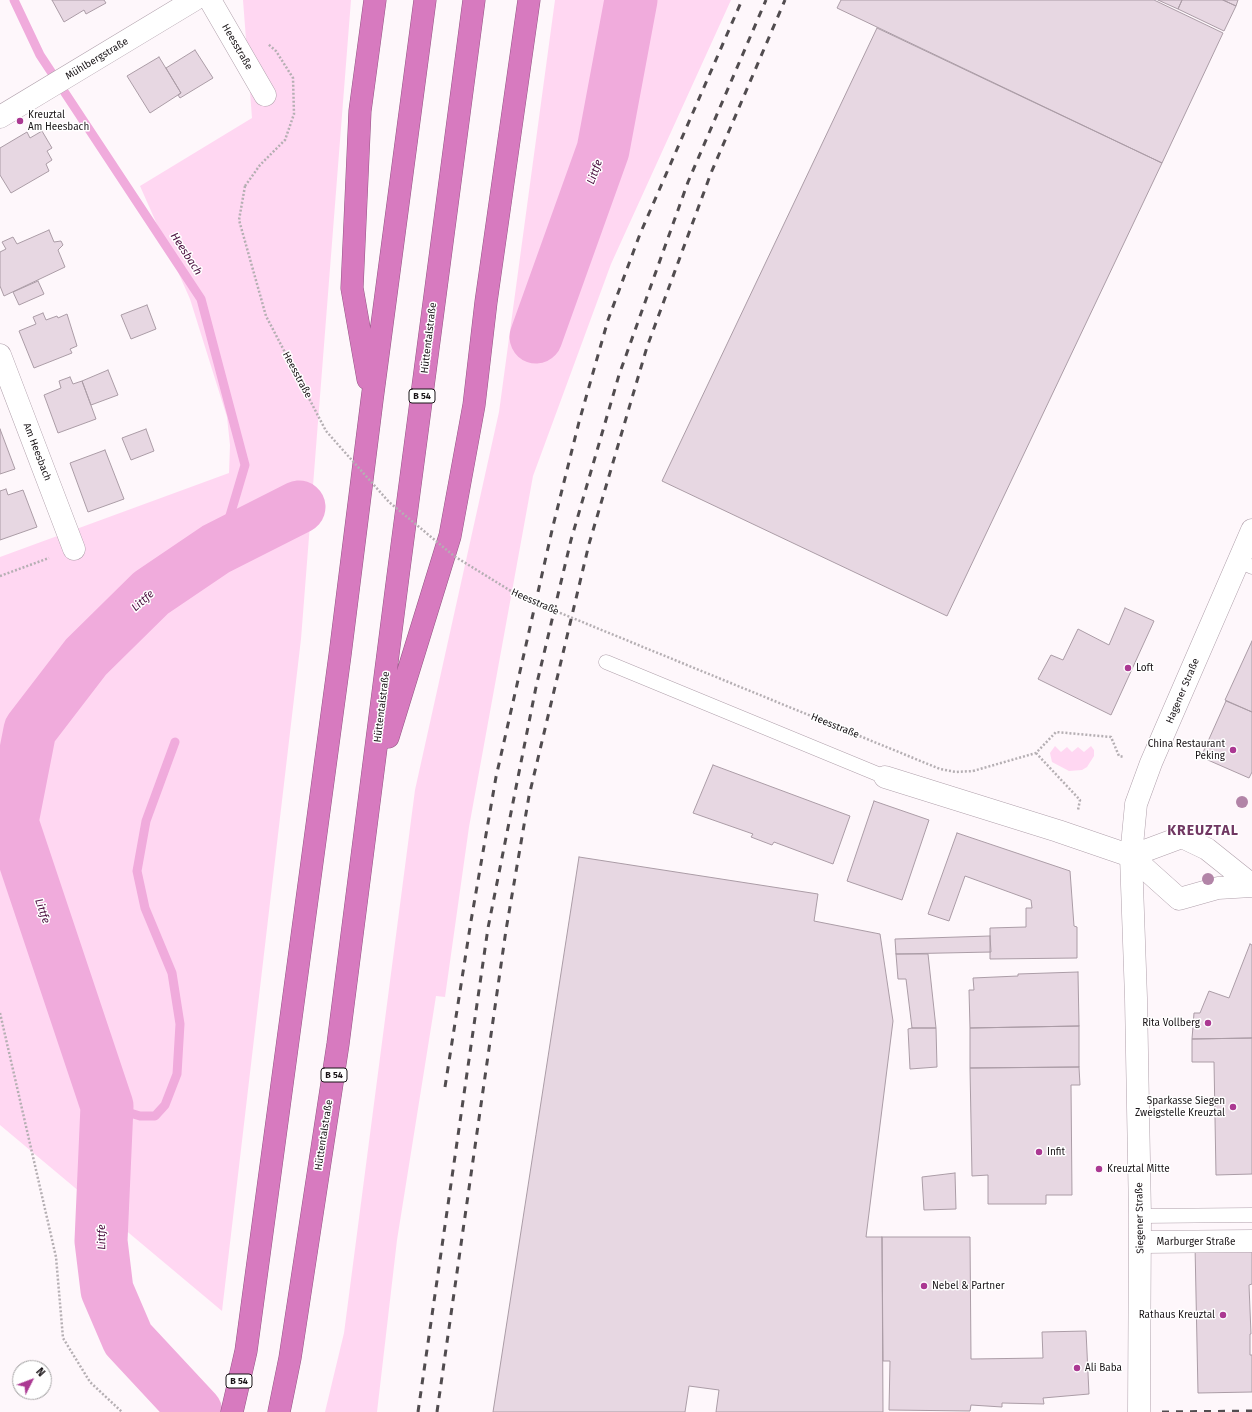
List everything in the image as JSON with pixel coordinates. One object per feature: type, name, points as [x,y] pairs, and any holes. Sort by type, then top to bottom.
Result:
[{"type":"highway","points":[[372,400],[352,288],[360,111],[375,0]]},
{"type":"highway","name":"B 54","points":[[232,1412],[246,1351],[340,655],[425,0]]},
{"type":"highway","name":"Hüttentalstraße","points":[[279,1412],[290,1358],[338,1044],[474,0]]},
{"type":"highway","points":[[371,791],[450,536],[474,405],[486,302],[529,0]]},
{"type":"street","name":"Mühlbergstraße","points":[[0,117],[194,0]]},
{"type":"street","name":"Heesstraße","points":[[210,0],[265,95]]},
{"type":"street","name":"Am Heesbach","points":[[0,355],[74,549]]},
{"type":"street","name":"Hagener Straße","points":[[1131,856],[1136,804],[1151,763],[1245,564],[1252,530]]},
{"type":"street","points":[[885,777],[1073,836],[1131,856],[1179,899],[1218,888],[1252,886]]},
{"type":"street","points":[[1131,856],[1182,837],[1207,849],[1252,886]]},
{"type":"street","name":"Siegener Straße","points":[[1131,856],[1136,998],[1141,1242],[1139,1412]]},
{"type":"street","name":"Marburger Straße","points":[[1141,1242],[1252,1241]]},
{"type":"lane","points":[[606,662],[885,777]]},
{"type":"lane","points":[[1140,1216],[1252,1215]]},
{"type":"path","name":"Heesstraße","points":[[245,186],[240,220],[266,316],[326,431],[389,502],[454,556],[519,596],[940,769],[956,772],[973,771],[1036,753]]},
{"type":"path","points":[[0,576],[74,549]]},
{"type":"path","points":[[1073,836],[1080,800],[1036,753],[1056,732],[1111,736],[1120,756],[1151,763]]},
{"type":"path","points":[[0,1013],[56,1257],[63,1338],[90,1382],[122,1412]]},
{"type":"shaded area","points":[[243,0],[351,0],[301,639],[222,1311],[0,1125],[0,557],[229,473],[230,445],[227,417],[190,299],[140,186],[252,118]]},
{"type":"shaded area","points":[[555,0],[731,0],[611,264],[533,476],[469,827],[445,997],[436,996],[397,1240],[377,1412],[325,1412],[344,1333],[415,790],[499,412]]},
{"type":"shaded area","points":[[1055,746],[1061,752],[1067,747],[1072,752],[1078,747],[1084,752],[1091,746],[1094,750],[1094,756],[1087,767],[1082,770],[1069,771],[1052,762],[1050,753]]},
{"type":"building","points":[[52,0],[104,0],[106,3],[86,14],[84,10],[64,22]]},
{"type":"building","points":[[841,0],[1154,0],[1223,33],[1162,163],[837,8]]},
{"type":"building","points":[[1158,0],[1182,0],[1178,9]]},
{"type":"building","points":[[1182,0],[1223,0],[1236,6],[1224,31],[1178,9]]},
{"type":"building","points":[[1223,0],[1238,0],[1236,6]]},
{"type":"building","points":[[877,28],[1162,163],[947,616],[662,481]]},
{"type":"building","points":[[195,50],[213,78],[180,98],[178,95],[181,93],[166,68]]},
{"type":"building","points":[[159,57],[181,93],[150,113],[127,76]]},
{"type":"building","points":[[42,131],[52,148],[47,151],[52,160],[46,164],[49,171],[11,193],[0,175],[0,148],[27,132],[30,138]]},
{"type":"building","points":[[49,230],[54,242],[61,241],[63,245],[58,250],[65,267],[4,296],[0,286],[0,252],[6,249],[2,242],[13,237],[17,244]]},
{"type":"building","points":[[38,281],[44,294],[19,305],[13,292]]},
{"type":"building","points":[[147,305],[156,329],[131,339],[121,315]]},
{"type":"building","points":[[43,313],[46,320],[57,316],[58,318],[67,314],[77,346],[70,349],[72,353],[34,368],[19,331],[36,324],[33,317]]},
{"type":"building","points":[[108,370],[118,395],[91,405],[82,381]]},
{"type":"building","points":[[70,377],[73,384],[82,381],[96,419],[58,433],[44,395],[61,388],[59,381]]},
{"type":"building","points":[[0,429],[15,469],[0,474]]},
{"type":"building","points":[[146,429],[154,451],[131,460],[122,438]]},
{"type":"building","points":[[105,450],[124,499],[88,512],[70,463]]},
{"type":"building","points":[[6,489],[8,495],[23,490],[37,527],[0,540],[0,491]]},
{"type":"building","points":[[1125,608],[1154,621],[1111,715],[1038,679],[1051,655],[1063,660],[1078,629],[1109,645]]},
{"type":"building","points":[[1252,641],[1252,712],[1225,700]]},
{"type":"building","points":[[1226,701],[1252,712],[1252,772],[1249,778],[1201,757]]},
{"type":"building","points":[[713,765],[850,816],[833,864],[774,842],[772,845],[751,837],[753,834],[693,813]]},
{"type":"building","points":[[874,801],[929,820],[902,900],[847,881]]},
{"type":"building","points":[[957,833],[1070,871],[1074,926],[1077,927],[1077,958],[990,959],[990,928],[1026,927],[1026,908],[1032,908],[1031,900],[965,876],[949,921],[928,914]]},
{"type":"building","points":[[579,857],[818,894],[814,921],[880,934],[893,1021],[866,1237],[882,1237],[883,1412],[716,1412],[719,1390],[689,1386],[685,1412],[493,1412]]},
{"type":"building","points":[[990,936],[991,952],[896,954],[895,939]]},
{"type":"building","points":[[1250,944],[1252,945],[1252,1038],[1192,1039],[1194,1013],[1200,1013],[1209,991],[1229,998]]},
{"type":"building","points":[[896,954],[928,954],[936,1028],[912,1028],[906,979],[898,979]]},
{"type":"building","points":[[1078,972],[1079,1026],[970,1028],[969,990],[974,990],[973,978],[1018,976],[1018,974]]},
{"type":"building","points":[[1079,1026],[1079,1067],[970,1068],[970,1028]]},
{"type":"building","points":[[936,1028],[937,1067],[910,1069],[908,1029]]},
{"type":"building","name":"Sparkasse Siegen Zweigstelle Kreuztal","points":[[1252,1038],[1252,1174],[1216,1175],[1214,1062],[1192,1062],[1192,1039]]},
{"type":"building","points":[[1079,1067],[1080,1085],[1071,1085],[1072,1195],[1046,1195],[1046,1204],[988,1204],[988,1175],[972,1176],[970,1068]]},
{"type":"building","points":[[955,1173],[956,1209],[924,1210],[922,1177]]},
{"type":"building","points":[[882,1237],[970,1237],[971,1359],[1043,1358],[1042,1332],[1086,1331],[1089,1394],[1043,1398],[1044,1404],[1002,1403],[1002,1407],[971,1405],[970,1411],[889,1410],[890,1361],[883,1361]]},
{"type":"building","name":"Rathaus Kreuztal","points":[[1195,1245],[1252,1245],[1252,1284],[1249,1285],[1252,1392],[1198,1393]]},
{"type":"waterway","name":"Heesbach","points":[[14,0],[40,55],[201,299],[245,465],[226,529],[216,549]]},
{"type":"waterway","name":"Littfe","points":[[536,337],[603,150],[631,0]]},
{"type":"waterway","name":"Littfe","points":[[196,1412],[128,1339],[107,1290],[101,1241],[107,1106],[12,822],[30,730],[86,657],[151,593],[216,549],[299,507]]},
{"type":"waterway","points":[[107,1106],[140,1116],[155,1116],[165,1105],[177,1074],[180,1024],[172,973],[145,908],[137,871],[146,821],[175,742]]},
{"type":"railway","points":[[445,1087],[471,921],[496,777],[553,526],[579,422],[608,320],[640,234],[742,0]]},
{"type":"railway","points":[[418,1412],[488,928],[536,687],[571,540],[619,375],[688,182],[766,0]]},
{"type":"railway","points":[[437,1412],[506,930],[529,796],[589,544],[647,347],[711,173],[785,0]]},
{"type":"railway","points":[[1162,1412],[1252,1411]]},
{"type":"place","name":"Kreuztal Am Heesbach","points":[[20,121]]},
{"type":"place","name":"Loft","points":[[1128,668]]},
{"type":"place","name":"China Restaurant Peking","points":[[1233,750]]},
{"type":"place","name":"Rita Vollberg","points":[[1208,1023]]},
{"type":"place","name":"Sparkasse Siegen Zweigstelle Kreuztal","points":[[1233,1107]]},
{"type":"place","name":"Infit","points":[[1039,1152]]},
{"type":"place","name":"Kreuztal Mitte","points":[[1099,1169]]},
{"type":"place","name":"Nebel & Partner","points":[[924,1286]]},
{"type":"place","name":"Rathaus Kreuztal","points":[[1223,1315]]},
{"type":"place","name":"Ali Baba","points":[[1077,1368]]},
{"type":"district","name":"KREUZTAL","points":[[1203,831]]}]
